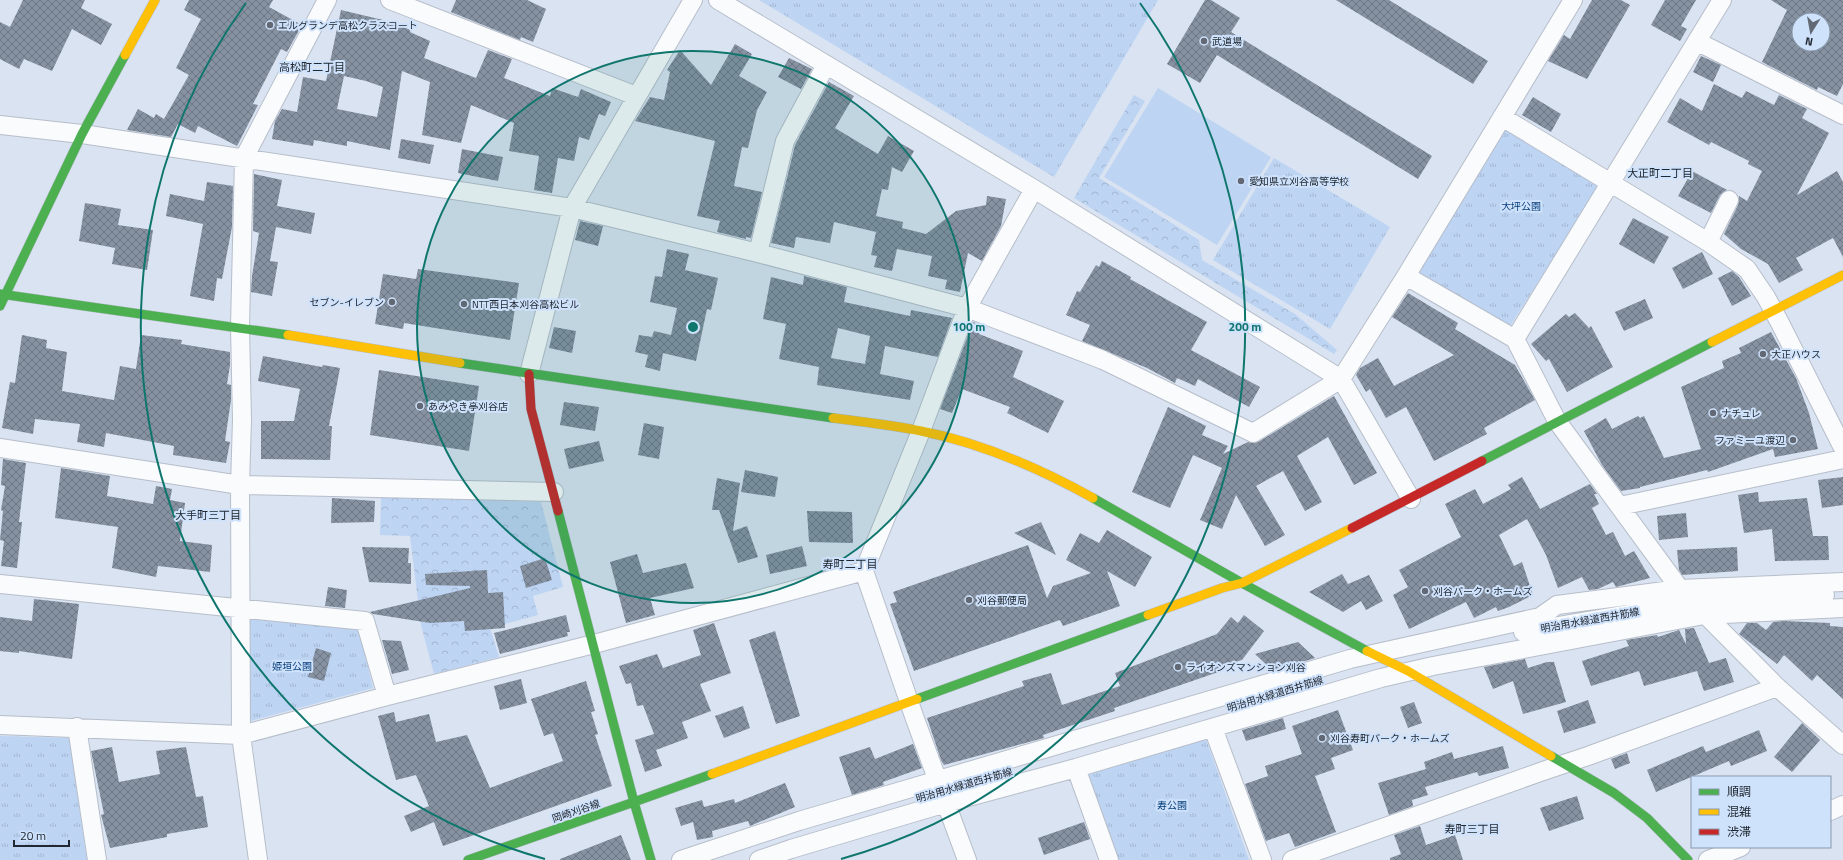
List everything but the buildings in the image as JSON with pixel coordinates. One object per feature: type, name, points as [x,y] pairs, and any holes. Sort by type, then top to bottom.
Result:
[{"type":"street","points":[[0,306],[2,294],[82,134],[155,0]]},
{"type":"street","points":[[258,860],[241,735],[242,609],[240,486],[242,420],[240,327],[244,158],[327,0]]},
{"type":"street","points":[[390,0],[636,96]]},
{"type":"street","points":[[651,860],[634,802],[532,409],[529,374],[572,208],[693,0]]},
{"type":"street","points":[[718,0],[1034,189],[1341,379],[1411,499]]},
{"type":"street","points":[[0,125],[82,134],[572,208],[967,308],[1103,360],[1254,433],[1341,379],[1406,276],[1573,0]]},
{"type":"street","points":[[1515,339],[1698,42],[1722,0]]},
{"type":"street","points":[[1698,42],[1843,115]]},
{"type":"street","points":[[758,254],[785,141],[826,65]]},
{"type":"street","points":[[1502,117],[1612,182],[1708,242],[1747,269],[1774,310],[1843,448]]},
{"type":"street","points":[[967,860],[864,570],[921,431],[967,308],[1034,189]]},
{"type":"street","points":[[1708,242],[1729,200]]},
{"type":"street","name":"岡崎刈谷線","points":[[468,860],[910,703],[1222,588],[1242,583],[1411,499],[1557,421],[1843,275]]},
{"type":"street","points":[[1406,276],[1515,339],[1557,421],[1680,589],[1777,687],[1843,745]]},
{"type":"street","points":[[2,294],[240,327],[529,374],[921,431],[979,446],[1022,462],[1071,486],[1242,583],[1380,658],[1408,671],[1614,793],[1647,818],[1688,860]]},
{"type":"street","points":[[0,448],[240,486],[554,492]]},
{"type":"street","points":[[1620,506],[1843,459]]},
{"type":"street","points":[[0,724],[241,735],[387,696],[594,644],[864,570]]},
{"type":"street","points":[[1380,658],[1540,616],[1557,605],[1680,589],[1843,582]]},
{"type":"street","points":[[0,584],[365,621],[387,696]]},
{"type":"street","name":"明治用水緑道西井筋線","points":[[721,860],[803,832],[1363,667],[1380,658],[1539,628],[1843,594]]},
{"type":"street","points":[[681,860],[800,822],[942,792],[1076,768],[1408,671],[1699,609],[1843,608]]},
{"type":"street","points":[[1292,860],[1565,764],[1777,687]]},
{"type":"street","points":[[77,727],[97,860]]},
{"type":"street","points":[[1213,728],[1262,860]]},
{"type":"street","points":[[1076,768],[1109,860]]},
{"type":"street","points":[[759,860],[942,792]]},
{"type":"street","points":[[1831,811],[1843,805]]},
{"type":"street","points":[[1708,860],[1738,848]]},
{"type":"green space","points":[[759,0],[1158,0],[1054,177]]},
{"type":"green space","points":[[1158,88],[1271,157],[1217,245],[1104,177]]},
{"type":"green space","points":[[1134,95],[1145,101],[1099,178],[1199,240],[1202,260],[1295,314],[1337,350],[1334,354],[1074,198]]},
{"type":"green space","name":"大坪公園","points":[[1503,127],[1599,187],[1510,326],[1417,271]]},
{"type":"green space","points":[[1274,158],[1390,227],[1330,329],[1213,260]]},
{"type":"green space","points":[[381,497],[541,502],[563,587],[533,596],[538,615],[490,628],[499,657],[434,674],[421,625],[410,536],[380,535]]},
{"type":"green space","name":"姫垣公園","points":[[250,618],[359,630],[373,688],[250,721]]},
{"type":"green space","points":[[0,736],[69,738],[87,860],[0,860]]},
{"type":"green space","name":"寿公園","points":[[1206,739],[1249,860],[1116,860],[1085,774]]},
{"type":"traffic: fast","points":[[0,306],[82,134],[125,55]]},
{"type":"traffic: fast","points":[[0,294],[288,335]]},
{"type":"traffic: fast","points":[[1482,461],[1712,342]]},
{"type":"traffic: fast","points":[[460,363],[833,418]]},
{"type":"traffic: fast","points":[[1093,498],[1242,583],[1367,651]]},
{"type":"traffic: fast","points":[[558,511],[634,802],[712,774]]},
{"type":"traffic: fast","points":[[917,699],[1148,615]]},
{"type":"traffic: fast","points":[[1551,756],[1614,793],[1647,818],[1688,860]]},
{"type":"traffic: fast","points":[[468,860],[634,802],[651,860]]},
{"type":"traffic: slow","points":[[125,55],[155,0]]},
{"type":"traffic: slow","points":[[1712,342],[1843,275]]},
{"type":"traffic: slow","points":[[288,335],[460,363]]},
{"type":"traffic: slow","points":[[833,418],[888,425],[966,442],[1031,467],[1093,498]]},
{"type":"traffic: slow","points":[[1148,615],[1222,588],[1242,583],[1352,528]]},
{"type":"traffic: slow","points":[[1367,651],[1408,671],[1551,756]]},
{"type":"traffic: slow","points":[[712,774],[917,699]]},
{"type":"traffic: jam","points":[[529,374],[531,409],[558,511]]},
{"type":"traffic: jam","points":[[1352,528],[1482,461]]},
{"type":"place","name":"エルグランデ高松クラスコート","points":[[270,25]]},
{"type":"place","name":"武道場","points":[[1204,41]]},
{"type":"place","name":"愛知県立刈谷高等学校","points":[[1241,181]]},
{"type":"place","name":"セブン-イレブン","points":[[392,302]]},
{"type":"place","name":"NTT西日本刈谷高松ビル","points":[[464,304]]},
{"type":"place","name":"大正ハウス","points":[[1763,354]]},
{"type":"place","name":"あみやき亭刈谷店","points":[[420,406]]},
{"type":"place","name":"ナチュレ","points":[[1713,413]]},
{"type":"place","name":"ファミーユ渡辺","points":[[1793,440]]},
{"type":"place","name":"刈谷パーク・ホームズ","points":[[1425,591]]},
{"type":"place","name":"刈谷郵便局","points":[[969,600]]},
{"type":"place","name":"ライオンズマンション刈谷","points":[[1178,667]]},
{"type":"place","name":"刈谷寿町パーク・ホームズ","points":[[1322,738]]},
{"type":"district","name":"高松町二丁目","points":[[312,67]]},
{"type":"district","name":"大正町二丁目","points":[[1660,173]]},
{"type":"district","name":"大手町三丁目","points":[[208,515]]},
{"type":"district","name":"寿町二丁目","points":[[850,564]]},
{"type":"district","name":"寿町三丁目","points":[[1472,829]]}]
